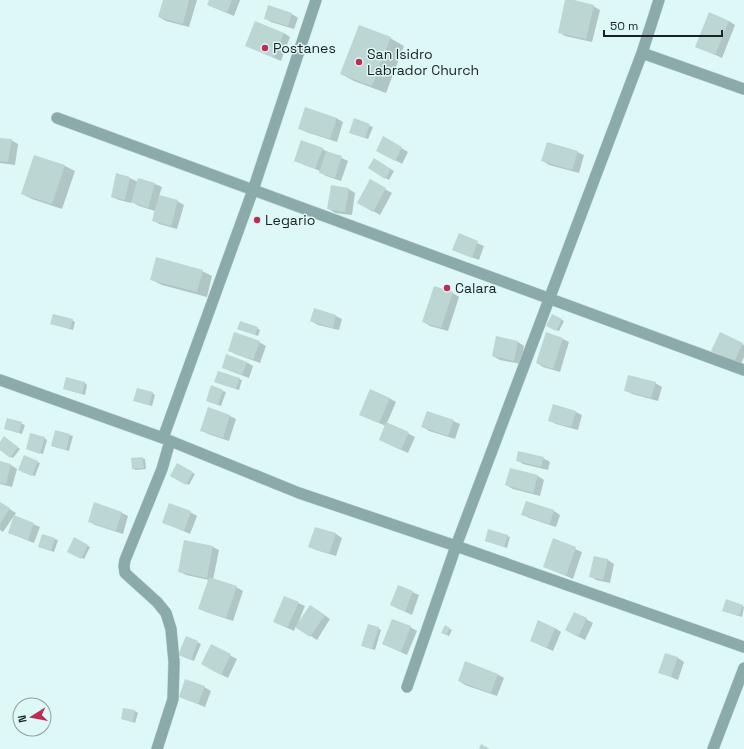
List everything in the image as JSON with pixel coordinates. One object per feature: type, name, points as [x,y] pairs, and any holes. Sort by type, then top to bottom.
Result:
[{"type":"street","points":[[157,749],[173,699],[174,662],[171,629],[166,613],[157,602],[125,573],[125,560],[162,468],[167,440],[253,190],[316,0]]},
{"type":"street","points":[[407,687],[456,546],[642,53],[659,0]]},
{"type":"street","points":[[642,53],[744,89]]},
{"type":"street","points":[[57,118],[744,370]]},
{"type":"street","points":[[0,380],[167,440],[299,493],[456,546],[744,647]]},
{"type":"street","points":[[713,749],[744,668]]},
{"type":"building","points":[[163,0],[189,0],[183,24],[158,17]]},
{"type":"building","points":[[209,0],[232,0],[227,13],[207,5]]},
{"type":"building","points":[[565,0],[574,0],[594,5],[586,39],[558,33]]},
{"type":"building","points":[[268,5],[292,13],[288,26],[264,19]]},
{"type":"building","points":[[709,12],[729,21],[715,55],[695,47]]},
{"type":"building","points":[[255,21],[284,33],[274,58],[245,46]]},
{"type":"building","points":[[359,25],[391,37],[372,86],[340,74]]},
{"type":"building","points":[[305,107],[337,118],[330,139],[298,129]]},
{"type":"building","points":[[354,118],[370,124],[365,138],[349,133]]},
{"type":"building","points":[[383,136],[402,147],[395,161],[376,151]]},
{"type":"building","points":[[0,138],[12,139],[8,162],[0,161]]},
{"type":"building","points":[[301,140],[323,148],[315,169],[294,161]]},
{"type":"building","points":[[547,142],[578,151],[572,170],[541,161]]},
{"type":"building","points":[[326,151],[342,156],[335,178],[319,173]]},
{"type":"building","points":[[34,155],[65,165],[52,204],[21,194]]},
{"type":"building","points":[[374,158],[391,169],[385,179],[368,168]]},
{"type":"building","points":[[116,173],[130,177],[125,200],[111,197]]},
{"type":"building","points":[[138,178],[155,183],[148,208],[131,202]]},
{"type":"building","points":[[370,179],[386,188],[373,212],[357,203]]},
{"type":"building","points":[[331,185],[349,188],[345,212],[327,209]]},
{"type":"building","points":[[159,195],[178,200],[171,226],[152,221]]},
{"type":"building","points":[[459,233],[478,241],[472,258],[452,250]]},
{"type":"building","points":[[156,257],[203,270],[197,292],[150,280]]},
{"type":"building","points":[[434,286],[453,292],[441,328],[422,322]]},
{"type":"building","points":[[314,308],[336,315],[333,328],[310,321]]},
{"type":"building","points":[[53,314],[73,319],[70,329],[50,324]]},
{"type":"building","points":[[552,314],[562,319],[556,331],[546,326]]},
{"type":"building","points":[[240,321],[258,327],[255,335],[237,329]]},
{"type":"building","points":[[234,332],[260,341],[253,360],[228,351]]},
{"type":"building","points":[[546,332],[563,338],[553,369],[536,363]]},
{"type":"building","points":[[720,332],[743,343],[734,362],[711,351]]},
{"type":"building","points":[[496,336],[518,341],[514,361],[492,356]]},
{"type":"building","points":[[226,354],[247,362],[242,375],[222,368]]},
{"type":"building","points":[[218,371],[240,378],[236,389],[214,382]]},
{"type":"building","points":[[628,375],[656,382],[651,398],[624,391]]},
{"type":"building","points":[[66,377],[85,382],[82,394],[63,389]]},
{"type":"building","points":[[211,385],[223,390],[218,405],[206,401]]},
{"type":"building","points":[[137,388],[153,392],[149,405],[133,401]]},
{"type":"building","points":[[370,389],[390,398],[379,423],[359,415]]},
{"type":"building","points":[[553,404],[576,411],[571,427],[548,421]]},
{"type":"building","points":[[208,407],[230,415],[223,438],[200,431]]},
{"type":"building","points":[[427,411],[454,420],[448,436],[421,427]]},
{"type":"building","points":[[7,418],[22,422],[19,433],[4,429]]},
{"type":"building","points":[[386,422],[409,432],[401,450],[379,440]]},
{"type":"building","points":[[55,430],[70,434],[66,450],[51,446]]},
{"type":"building","points":[[30,433],[45,437],[40,454],[26,449]]},
{"type":"building","points":[[4,436],[18,447],[10,458],[0,450],[0,442]]},
{"type":"building","points":[[518,451],[544,457],[541,467],[516,461]]},
{"type":"building","points":[[24,455],[38,461],[32,476],[18,470]]},
{"type":"building","points":[[142,457],[144,468],[132,469],[131,458]]},
{"type":"building","points":[[0,461],[11,464],[6,484],[0,483]]},
{"type":"building","points":[[177,463],[193,472],[186,485],[170,476]]},
{"type":"building","points":[[510,468],[538,475],[533,493],[505,485]]},
{"type":"building","points":[[526,501],[554,510],[550,524],[521,515]]},
{"type":"building","points":[[0,502],[10,508],[0,524]]},
{"type":"building","points":[[94,502],[122,512],[116,531],[88,522]]},
{"type":"building","points":[[169,503],[191,511],[184,531],[162,523]]},
{"type":"building","points":[[14,515],[34,523],[28,540],[8,533]]},
{"type":"building","points":[[315,527],[336,533],[329,554],[308,547]]},
{"type":"building","points":[[488,529],[508,535],[504,547],[485,541]]},
{"type":"building","points":[[42,534],[55,538],[51,551],[38,547]]},
{"type":"building","points":[[74,537],[88,545],[81,559],[67,552]]},
{"type":"building","points":[[553,538],[576,547],[566,576],[543,567]]},
{"type":"building","points":[[184,540],[213,546],[207,578],[178,572]]},
{"type":"building","points":[[594,556],[608,559],[603,580],[589,577]]},
{"type":"building","points":[[209,577],[237,586],[226,618],[198,609]]},
{"type":"building","points":[[398,585],[413,591],[405,612],[390,605]]},
{"type":"building","points":[[284,596],[299,602],[287,628],[273,622]]},
{"type":"building","points":[[726,599],[743,605],[739,616],[722,611]]},
{"type":"building","points":[[310,605],[325,615],[310,637],[295,627]]},
{"type":"building","points":[[574,612],[587,618],[578,637],[565,630]]},
{"type":"building","points":[[392,619],[411,626],[401,652],[382,644]]},
{"type":"building","points":[[538,620],[555,628],[547,648],[530,641]]},
{"type":"building","points":[[368,624],[379,627],[372,649],[361,646]]},
{"type":"building","points":[[445,625],[450,628],[446,635],[441,633]]},
{"type":"building","points":[[186,636],[198,641],[191,660],[178,655]]},
{"type":"building","points":[[211,644],[231,654],[221,675],[201,664]]},
{"type":"building","points":[[665,653],[678,657],[671,677],[658,673]]},
{"type":"building","points":[[465,661],[498,674],[491,693],[458,681]]},
{"type":"building","points":[[185,679],[205,686],[198,704],[179,697]]},
{"type":"building","points":[[123,708],[135,710],[133,722],[121,719]]},
{"type":"building","points":[[481,744],[490,749],[479,749]]},
{"type":"place","name":"Postanes","points":[[265,48]]},
{"type":"place","name":"San Isidro Labrador Church","points":[[359,62]]},
{"type":"place","name":"Legario","points":[[257,220]]},
{"type":"place","name":"Calara","points":[[447,288]]}]
